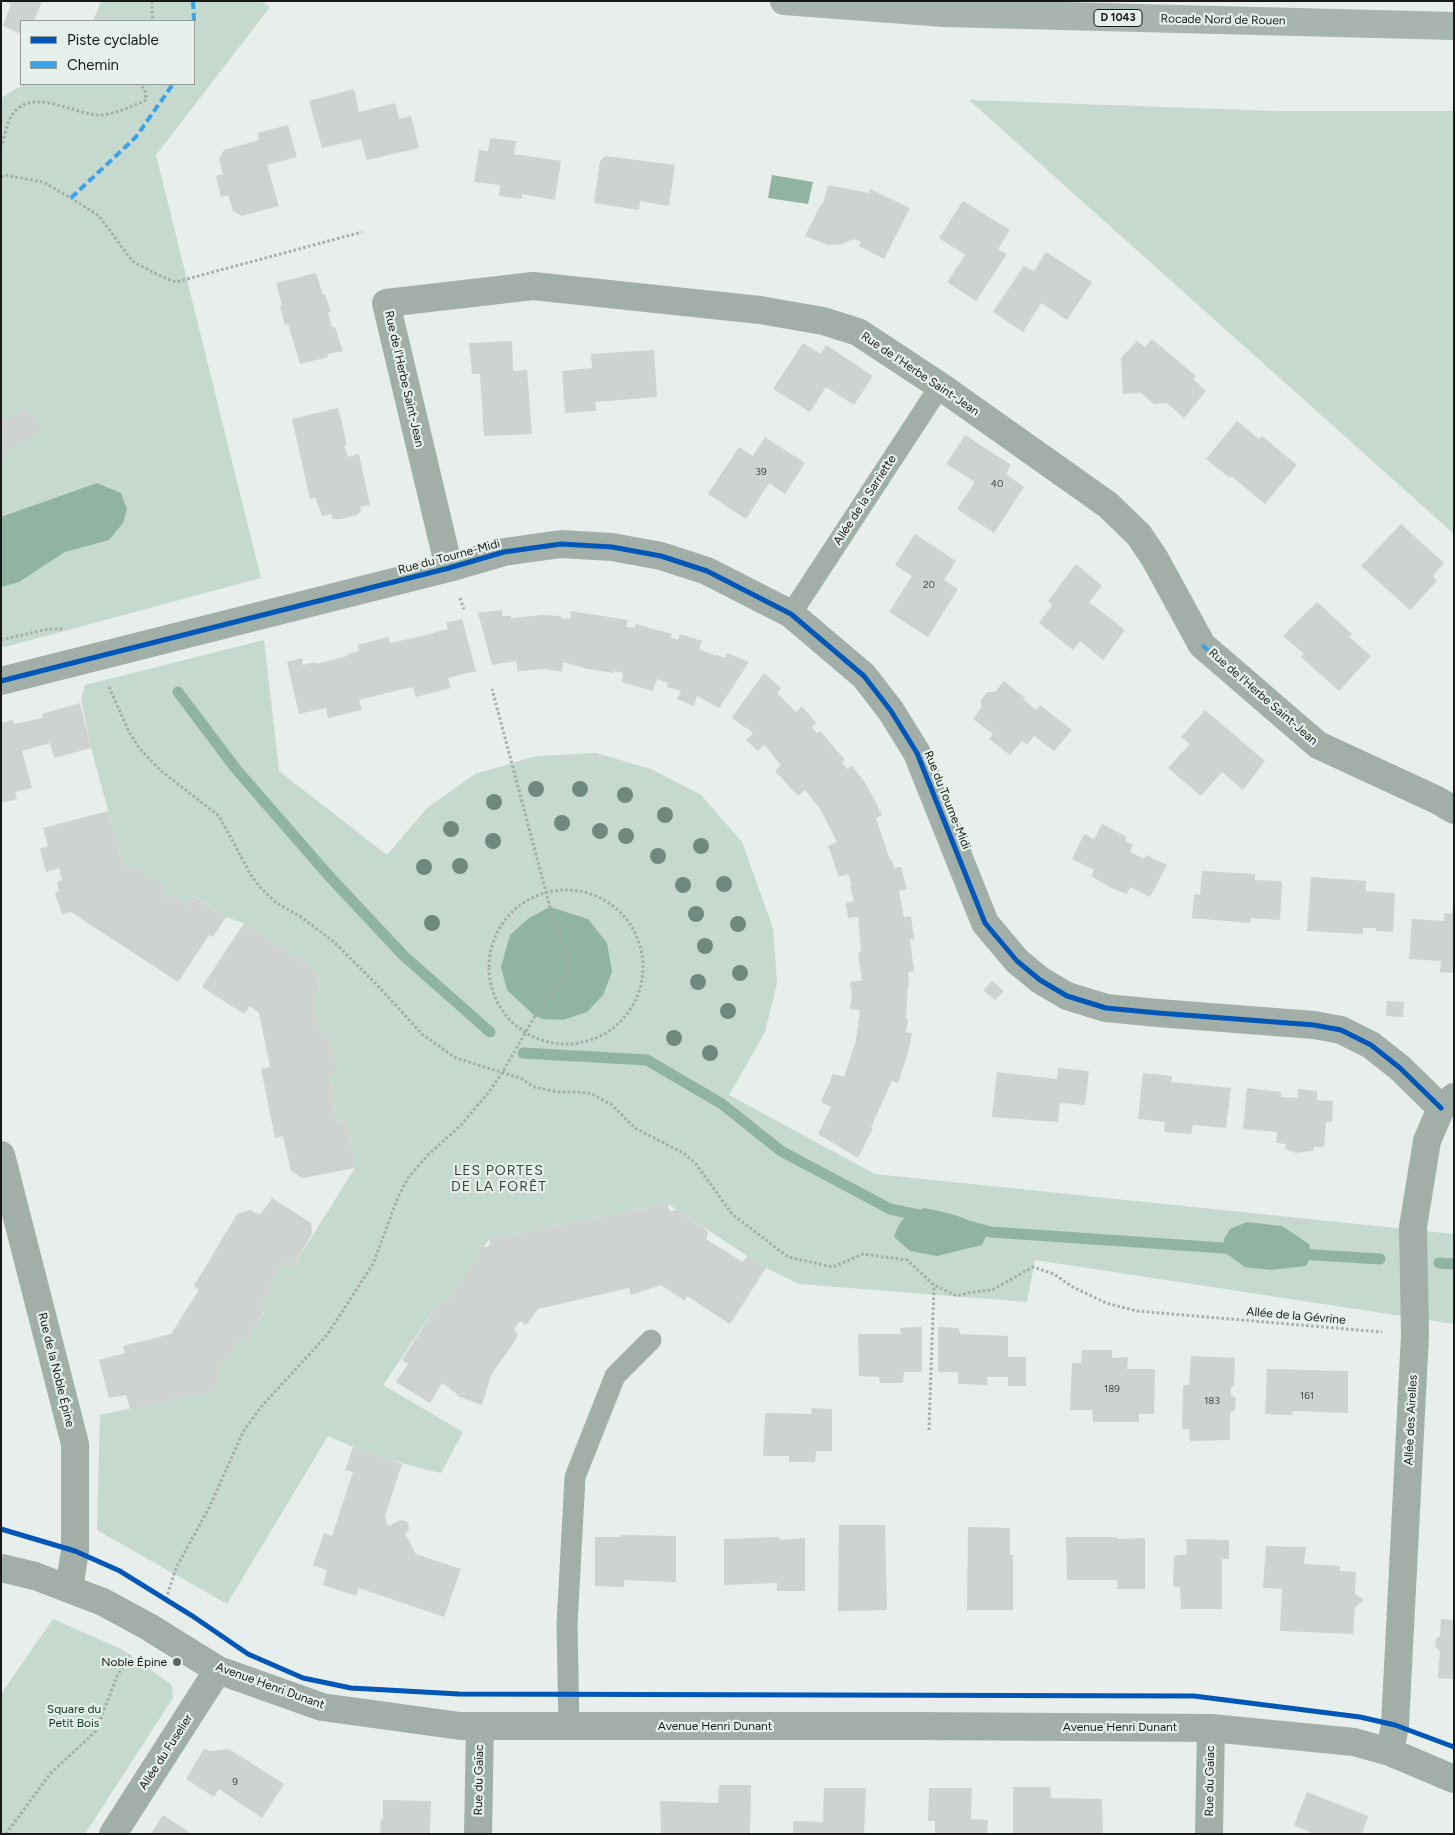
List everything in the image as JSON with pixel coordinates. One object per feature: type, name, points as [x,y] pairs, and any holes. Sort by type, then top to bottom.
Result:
[{"type":"highway","name":"Rocade Nord de Rouen","points":[[784,1],[944,13],[1454,26]]},
{"type":"street","name":"Rue de l'Herbe Saint-Jean","points":[[449,568],[386,303],[533,286],[760,310],[823,321],[858,332],[940,386],[1108,505],[1139,534],[1155,559],[1202,645],[1318,746],[1437,800],[1454,810]]},
{"type":"street","name":"Rue du Tourne-Midi","points":[[1,682],[449,568],[504,552],[561,544],[612,548],[661,556],[707,571],[791,614],[864,676],[891,711],[918,753],[985,922],[1017,961],[1040,980],[1067,996],[1106,1008],[1314,1025],[1341,1030],[1371,1045],[1448,1102]]},
{"type":"street","name":"Allée des Airelles","points":[[1390,1752],[1395,1725],[1415,1335],[1413,1228],[1427,1141],[1448,1102]]},
{"type":"street","name":"Rue de la Noble Épine","points":[[1,1155],[75,1444],[75,1551],[69,1588]]},
{"type":"street","name":"Avenue Henri Dunant","points":[[1,1568],[28,1574],[103,1602],[149,1627],[218,1670],[322,1706],[460,1726],[1211,1728],[1354,1742],[1390,1752],[1454,1779]]},
{"type":"street","name":"Allée du Fuselier","points":[[114,1834],[218,1670]]},
{"type":"street","name":"Rue du Gaïac","points":[[478,1834],[480,1726]]},
{"type":"street","name":"Rue du Gaïac","points":[[1209,1834],[1211,1728]]},
{"type":"lane","name":"Allée de la Sarriette","points":[[791,614],[940,386]]},
{"type":"lane","points":[[569,1726],[567,1625],[575,1477],[616,1376],[651,1340]]},
{"type":"path","points":[[152,1],[152,16],[154,20]]},
{"type":"path","points":[[1,148],[12,114],[24,104],[39,101],[99,115],[125,109],[146,100],[145,90],[140,85]]},
{"type":"path","points":[[1,177],[5,175],[43,182],[71,198],[99,216],[132,261],[176,282],[362,232]]},
{"type":"path","points":[[1,640],[48,629],[66,628]]},
{"type":"path","points":[[95,658],[129,732],[140,749],[165,774],[219,816],[260,888],[276,902],[302,917],[334,942],[423,1035],[456,1058],[520,1078],[534,1087],[558,1092],[592,1094],[612,1105],[624,1119],[636,1128],[685,1154],[696,1164],[732,1214],[788,1257],[833,1267],[863,1254],[907,1260],[934,1285],[929,1430]]},
{"type":"path","points":[[6,1834],[50,1774],[96,1731],[117,1676],[166,1598],[176,1568],[209,1508],[243,1432],[261,1406],[327,1335],[341,1315],[373,1264],[398,1197],[408,1178],[427,1156],[461,1125],[488,1093],[534,1016],[570,968],[550,907],[492,689]]},
{"type":"path","points":[[571,890],[580,892],[596,896],[618,909],[634,929],[642,953],[643,978],[635,1003],[619,1023],[598,1037],[574,1044],[548,1042],[524,1032],[506,1015],[493,993],[489,968],[493,942],[504,920],[523,902],[546,892],[571,890]]},
{"type":"path","points":[[158,1594],[172,1602]]},
{"type":"green space","points":[[101,1],[261,1],[270,7],[156,155],[261,578],[1,648],[1,98],[22,85],[195,85],[195,20],[93,20]]},
{"type":"green space","points":[[969,100],[1276,111],[1454,111],[1454,534]]},
{"type":"green space","points":[[264,640],[279,771],[387,855],[427,808],[475,774],[536,756],[596,753],[651,769],[701,795],[742,842],[773,928],[777,983],[765,1032],[729,1095],[875,1174],[1454,1234],[1454,1324],[1035,1260],[1027,1302],[799,1284],[766,1268],[668,1204],[489,1239],[447,1302],[438,1304],[383,1385],[463,1432],[441,1473],[383,1458],[328,1436],[227,1604],[97,1530],[100,1415],[212,1391],[220,1378],[218,1373],[240,1338],[245,1343],[265,1310],[260,1306],[273,1286],[269,1284],[283,1263],[292,1268],[355,1168],[347,1120],[337,1122],[332,1101],[334,1099],[329,1075],[338,1073],[329,1035],[322,1037],[313,997],[320,988],[316,970],[244,923],[226,917],[194,896],[187,905],[169,893],[166,898],[162,895],[165,887],[122,862],[91,748],[81,699],[85,685]]},
{"type":"green space","name":"Square du Petit Bois","points":[[53,1619],[121,1649],[172,1685],[173,1698],[85,1834],[1,1834],[1,1694]]},
{"type":"shaded area","points":[[772,175],[813,182],[808,204],[768,198]]},
{"type":"shaded area","points":[[97,483],[121,493],[127,509],[123,523],[109,540],[65,552],[19,582],[1,587],[1,517]]},
{"type":"shaded area","points":[[550,907],[588,919],[607,943],[612,972],[603,995],[587,1012],[563,1020],[543,1019],[535,1016],[507,990],[501,967],[510,935],[529,918]]},
{"type":"shaded area","points":[[925,1208],[959,1216],[975,1224],[986,1236],[982,1245],[937,1256],[910,1251],[894,1237],[905,1217]]},
{"type":"shaded area","points":[[1247,1222],[1282,1226],[1309,1244],[1312,1255],[1306,1266],[1270,1270],[1245,1267],[1227,1254],[1223,1248],[1224,1239],[1230,1229]]},
{"type":"building","points":[[3,1],[42,1],[34,20],[20,20],[20,34],[3,26],[11,4]]},
{"type":"building","points":[[354,89],[359,112],[395,103],[399,119],[411,116],[419,148],[367,160],[361,139],[322,148],[309,101]]},
{"type":"building","points":[[288,125],[297,157],[267,165],[279,206],[242,216],[233,211],[228,195],[221,197],[216,176],[223,174],[219,159],[224,150],[259,140],[257,133]]},
{"type":"building","points":[[490,138],[516,141],[514,154],[561,161],[555,200],[522,194],[522,199],[499,196],[500,185],[474,182],[479,150],[488,151]]},
{"type":"building","points":[[606,156],[675,165],[669,206],[640,201],[639,210],[594,203],[600,161]]},
{"type":"building","points":[[828,185],[869,193],[870,189],[910,208],[884,259],[859,246],[861,242],[854,239],[842,244],[828,245],[805,236],[821,204],[823,204]]},
{"type":"building","points":[[963,201],[1010,230],[998,249],[1007,254],[976,301],[947,282],[965,255],[939,238]]},
{"type":"building","points":[[1046,252],[1092,282],[1067,320],[1041,303],[1023,332],[993,312],[1024,266],[1034,271]]},
{"type":"building","points":[[316,273],[331,312],[328,313],[332,327],[335,327],[343,351],[327,354],[328,357],[300,364],[288,324],[285,325],[276,283]]},
{"type":"building","points":[[1152,339],[1196,376],[1193,379],[1206,391],[1184,418],[1167,403],[1154,404],[1141,393],[1123,394],[1121,358],[1137,341],[1145,347]]},
{"type":"building","points":[[512,341],[513,371],[527,370],[532,434],[484,436],[480,374],[472,374],[469,343]]},
{"type":"building","points":[[803,343],[821,354],[826,345],[873,376],[854,405],[826,387],[810,412],[773,389]]},
{"type":"building","points":[[654,350],[657,397],[595,402],[596,411],[565,413],[562,371],[592,368],[591,354]]},
{"type":"building","points":[[27,407],[41,430],[2,453],[1,422]]},
{"type":"building","points":[[338,408],[347,445],[344,446],[348,457],[359,454],[370,505],[360,507],[361,511],[357,515],[332,519],[332,514],[322,516],[315,497],[310,499],[292,419]]},
{"type":"building","points":[[1237,421],[1259,439],[1262,436],[1297,465],[1265,504],[1231,476],[1230,478],[1206,459]]},
{"type":"building","points":[[965,435],[1011,465],[1006,474],[1024,487],[994,533],[957,509],[975,482],[946,464]]},
{"type":"building","points":[[765,437],[805,463],[785,494],[769,483],[746,519],[708,494],[739,447],[753,456]]},
{"type":"building","points":[[1401,524],[1444,563],[1433,576],[1437,581],[1410,610],[1361,566]]},
{"type":"building","points":[[915,534],[956,561],[944,580],[958,589],[928,637],[889,612],[912,576],[895,565]]},
{"type":"building","points":[[1076,564],[1102,586],[1089,602],[1125,630],[1103,660],[1080,641],[1073,650],[1039,623],[1052,605],[1048,601]]},
{"type":"building","points":[[1317,602],[1352,634],[1349,637],[1371,656],[1339,691],[1301,657],[1304,654],[1283,636]]},
{"type":"building","points":[[502,610],[502,616],[511,616],[511,618],[542,615],[561,616],[561,618],[570,619],[571,611],[628,620],[626,627],[635,628],[636,624],[672,634],[670,637],[678,640],[680,634],[702,641],[699,649],[716,656],[725,658],[727,653],[749,662],[719,708],[697,696],[694,706],[677,699],[681,691],[667,687],[668,683],[657,679],[653,691],[622,682],[623,673],[614,671],[614,673],[588,669],[563,662],[562,672],[546,669],[518,671],[516,661],[492,665],[478,613]]},
{"type":"building","points":[[462,619],[476,671],[448,678],[451,688],[416,697],[413,687],[386,693],[359,700],[362,710],[328,718],[326,708],[299,714],[287,662],[302,658],[303,665],[315,662],[316,664],[359,651],[358,645],[388,637],[390,643],[435,633],[448,629],[446,623]]},
{"type":"building","points":[[764,673],[781,688],[777,693],[796,712],[802,706],[816,723],[812,727],[817,733],[820,731],[845,760],[842,762],[847,769],[852,766],[866,784],[882,815],[876,818],[890,860],[892,860],[894,868],[901,867],[907,889],[899,891],[904,917],[911,916],[914,939],[910,939],[914,971],[908,972],[909,985],[906,1018],[908,1019],[906,1032],[912,1033],[908,1053],[898,1083],[892,1081],[871,1127],[873,1128],[858,1158],[818,1134],[831,1107],[821,1102],[833,1074],[844,1077],[856,1040],[860,1010],[850,1009],[852,994],[850,982],[862,980],[858,953],[861,952],[858,917],[848,918],[846,903],[854,901],[850,886],[852,886],[848,874],[839,877],[828,846],[837,842],[821,810],[805,790],[798,796],[775,771],[781,765],[764,745],[758,751],[746,740],[753,733],[732,717]]},
{"type":"building","points":[[1004,681],[1025,698],[1023,699],[1036,710],[1040,705],[1072,730],[1054,751],[1034,736],[1027,745],[1022,741],[1010,755],[989,739],[993,734],[973,719],[981,708],[981,700],[987,692],[995,692]]},
{"type":"building","points":[[80,703],[91,748],[54,758],[50,743],[22,751],[32,788],[15,792],[17,799],[1,803],[1,723],[13,720],[14,724],[43,718],[42,714]]},
{"type":"building","points":[[1205,710],[1265,761],[1243,790],[1222,772],[1201,796],[1168,768],[1190,744],[1181,737]]},
{"type":"building","points":[[108,811],[122,862],[138,873],[139,870],[165,887],[162,895],[166,898],[169,893],[187,905],[193,896],[226,917],[213,937],[209,935],[178,982],[71,912],[62,914],[55,893],[59,891],[57,882],[62,880],[59,868],[46,872],[40,849],[48,846],[43,828]]},
{"type":"building","points":[[1102,824],[1127,837],[1125,841],[1133,845],[1130,852],[1144,859],[1146,855],[1167,865],[1150,897],[1130,887],[1127,894],[1111,888],[1091,876],[1094,870],[1072,859],[1084,834],[1094,839]]},
{"type":"building","points":[[1202,871],[1255,874],[1255,880],[1282,881],[1280,920],[1251,918],[1250,923],[1192,918],[1194,894],[1200,895]]},
{"type":"building","points":[[1311,877],[1366,881],[1366,891],[1395,893],[1393,932],[1376,931],[1376,928],[1363,928],[1363,934],[1307,931]]},
{"type":"building","points":[[1452,909],[1454,909],[1454,973],[1440,972],[1441,961],[1409,959],[1412,919],[1444,921],[1444,913],[1452,914]]},
{"type":"building","points":[[244,923],[316,970],[320,988],[313,997],[322,1037],[329,1035],[338,1073],[329,1075],[334,1099],[332,1101],[337,1122],[347,1120],[355,1168],[303,1178],[291,1171],[283,1136],[275,1138],[261,1069],[270,1067],[259,1013],[250,1006],[244,1014],[202,987]]},
{"type":"building","points":[[992,981],[1004,991],[995,1000],[983,990]]},
{"type":"building","points":[[1387,1001],[1404,1002],[1403,1017],[1386,1016]]},
{"type":"building","points":[[1058,1068],[1089,1071],[1085,1105],[1060,1103],[1058,1122],[992,1117],[997,1072],[1057,1079]]},
{"type":"building","points":[[1143,1073],[1172,1076],[1171,1082],[1231,1088],[1226,1128],[1193,1125],[1191,1134],[1164,1132],[1165,1122],[1138,1119]]},
{"type":"building","points":[[1247,1088],[1281,1092],[1281,1097],[1298,1098],[1298,1089],[1317,1091],[1317,1100],[1333,1101],[1332,1122],[1326,1122],[1324,1147],[1314,1147],[1313,1151],[1296,1153],[1285,1149],[1286,1144],[1276,1143],[1277,1132],[1243,1129]]},
{"type":"building","points":[[272,1198],[311,1223],[312,1234],[292,1268],[283,1263],[269,1284],[274,1285],[260,1306],[265,1309],[245,1343],[240,1338],[218,1373],[220,1378],[212,1391],[130,1409],[126,1395],[109,1398],[99,1360],[125,1353],[123,1346],[171,1334],[199,1290],[194,1286],[237,1214],[250,1210],[260,1215]]},
{"type":"building","points":[[668,1204],[669,1211],[677,1210],[704,1228],[708,1233],[706,1239],[743,1262],[747,1256],[766,1268],[730,1324],[687,1296],[685,1301],[661,1285],[631,1295],[629,1288],[538,1309],[526,1325],[520,1321],[514,1329],[517,1333],[517,1338],[492,1373],[482,1405],[457,1396],[457,1394],[442,1383],[430,1403],[396,1382],[408,1364],[402,1360],[438,1304],[447,1302],[483,1247],[490,1246],[489,1239]]},
{"type":"building","points":[[922,1327],[922,1372],[904,1372],[903,1383],[880,1383],[879,1377],[859,1376],[858,1334],[901,1334],[900,1328]]},
{"type":"building","points":[[938,1327],[959,1328],[960,1334],[1008,1336],[1008,1357],[1026,1357],[1026,1386],[1008,1386],[1008,1377],[987,1377],[988,1385],[958,1384],[958,1372],[938,1372]]},
{"type":"building","points":[[1082,1350],[1112,1350],[1112,1358],[1128,1357],[1127,1369],[1155,1369],[1154,1414],[1139,1414],[1139,1422],[1093,1422],[1092,1410],[1070,1410],[1072,1363],[1081,1363]]},
{"type":"building","points":[[1191,1356],[1235,1358],[1234,1386],[1231,1387],[1231,1395],[1236,1398],[1235,1410],[1230,1413],[1230,1440],[1190,1441],[1189,1429],[1182,1429],[1183,1385],[1189,1385]]},
{"type":"building","points":[[1267,1369],[1348,1371],[1348,1413],[1293,1411],[1292,1415],[1265,1414]]},
{"type":"building","points":[[812,1408],[832,1409],[832,1451],[816,1451],[815,1462],[789,1462],[789,1456],[763,1456],[765,1413],[811,1414]]},
{"type":"building","points":[[353,1447],[402,1464],[385,1516],[388,1526],[401,1520],[406,1521],[409,1529],[405,1534],[416,1554],[461,1569],[444,1617],[359,1588],[356,1596],[323,1585],[327,1570],[313,1565],[324,1533],[332,1536],[353,1472],[345,1470]]},
{"type":"building","points":[[839,1525],[885,1525],[887,1610],[838,1611]]},
{"type":"building","points":[[968,1527],[1010,1528],[1010,1555],[1013,1555],[1013,1610],[967,1610]]},
{"type":"building","points":[[621,1535],[676,1536],[676,1582],[624,1580],[624,1587],[595,1586],[595,1537],[621,1537]]},
{"type":"building","points":[[779,1537],[779,1540],[805,1538],[805,1591],[777,1591],[777,1583],[724,1585],[724,1539]]},
{"type":"building","points":[[1066,1537],[1145,1538],[1145,1589],[1117,1589],[1117,1580],[1067,1580]]},
{"type":"building","points":[[1186,1539],[1229,1540],[1229,1559],[1222,1559],[1222,1609],[1181,1609],[1180,1587],[1173,1587],[1174,1556],[1187,1554]]},
{"type":"building","points":[[1266,1546],[1306,1547],[1304,1564],[1340,1566],[1340,1571],[1356,1572],[1355,1594],[1364,1600],[1355,1607],[1353,1634],[1280,1631],[1282,1589],[1263,1588]]},
{"type":"building","points":[[1441,1619],[1454,1620],[1454,1679],[1438,1678],[1440,1651],[1435,1646],[1436,1639],[1440,1636]]},
{"type":"building","points":[[204,1749],[210,1751],[229,1749],[284,1784],[262,1818],[219,1789],[214,1797],[186,1779]]},
{"type":"building","points":[[719,1785],[751,1785],[750,1834],[661,1834],[660,1801],[718,1803]]},
{"type":"building","points":[[1013,1787],[1050,1787],[1051,1798],[1102,1799],[1103,1834],[1013,1834]]},
{"type":"building","points":[[824,1788],[866,1788],[864,1834],[793,1834],[793,1821],[823,1822]]},
{"type":"building","points":[[929,1788],[972,1788],[971,1819],[988,1820],[987,1834],[935,1834],[935,1821],[928,1821]]},
{"type":"building","points":[[1307,1792],[1368,1816],[1362,1834],[1309,1834],[1310,1832],[1294,1825]]},
{"type":"building","points":[[383,1800],[431,1801],[430,1834],[380,1834],[381,1819],[383,1819]]},
{"type":"building","points":[[163,1815],[192,1834],[151,1834]]},
{"type":"waterway","points":[[178,692],[236,769],[329,876],[404,956],[490,1032]]},
{"type":"waterway","points":[[523,1053],[647,1060],[722,1104],[781,1151],[890,1209],[923,1216]]},
{"type":"waterway","points":[[968,1226],[991,1232],[1238,1249]]},
{"type":"waterway","points":[[1299,1254],[1380,1259]]},
{"type":"waterway","points":[[1439,1263],[1454,1264]]},
{"type":"marked path","points":[[193,1],[194,20]]},
{"type":"marked path","points":[[71,198],[136,137],[172,85]]},
{"type":"marked path","points":[[1202,645],[1318,745]]},
{"type":"cycle path","points":[[1,681],[449,568],[504,552],[561,544],[612,547],[661,556],[707,571],[791,614],[864,676],[891,711],[917,753],[985,923],[1017,961],[1040,980],[1067,996],[1106,1008],[1314,1025],[1341,1030],[1371,1045],[1400,1068],[1441,1108]]},
{"type":"cycle path","points":[[1,1529],[75,1551],[120,1571],[191,1615],[248,1654],[303,1678],[351,1688],[459,1694],[1194,1696],[1360,1717],[1395,1725],[1454,1747]]},
{"type":"place","name":"Noble Épine","points":[[177,1662]]},
{"type":"district","name":"LES PORTES DE LA FORÊT","points":[[499,1180]]}]
